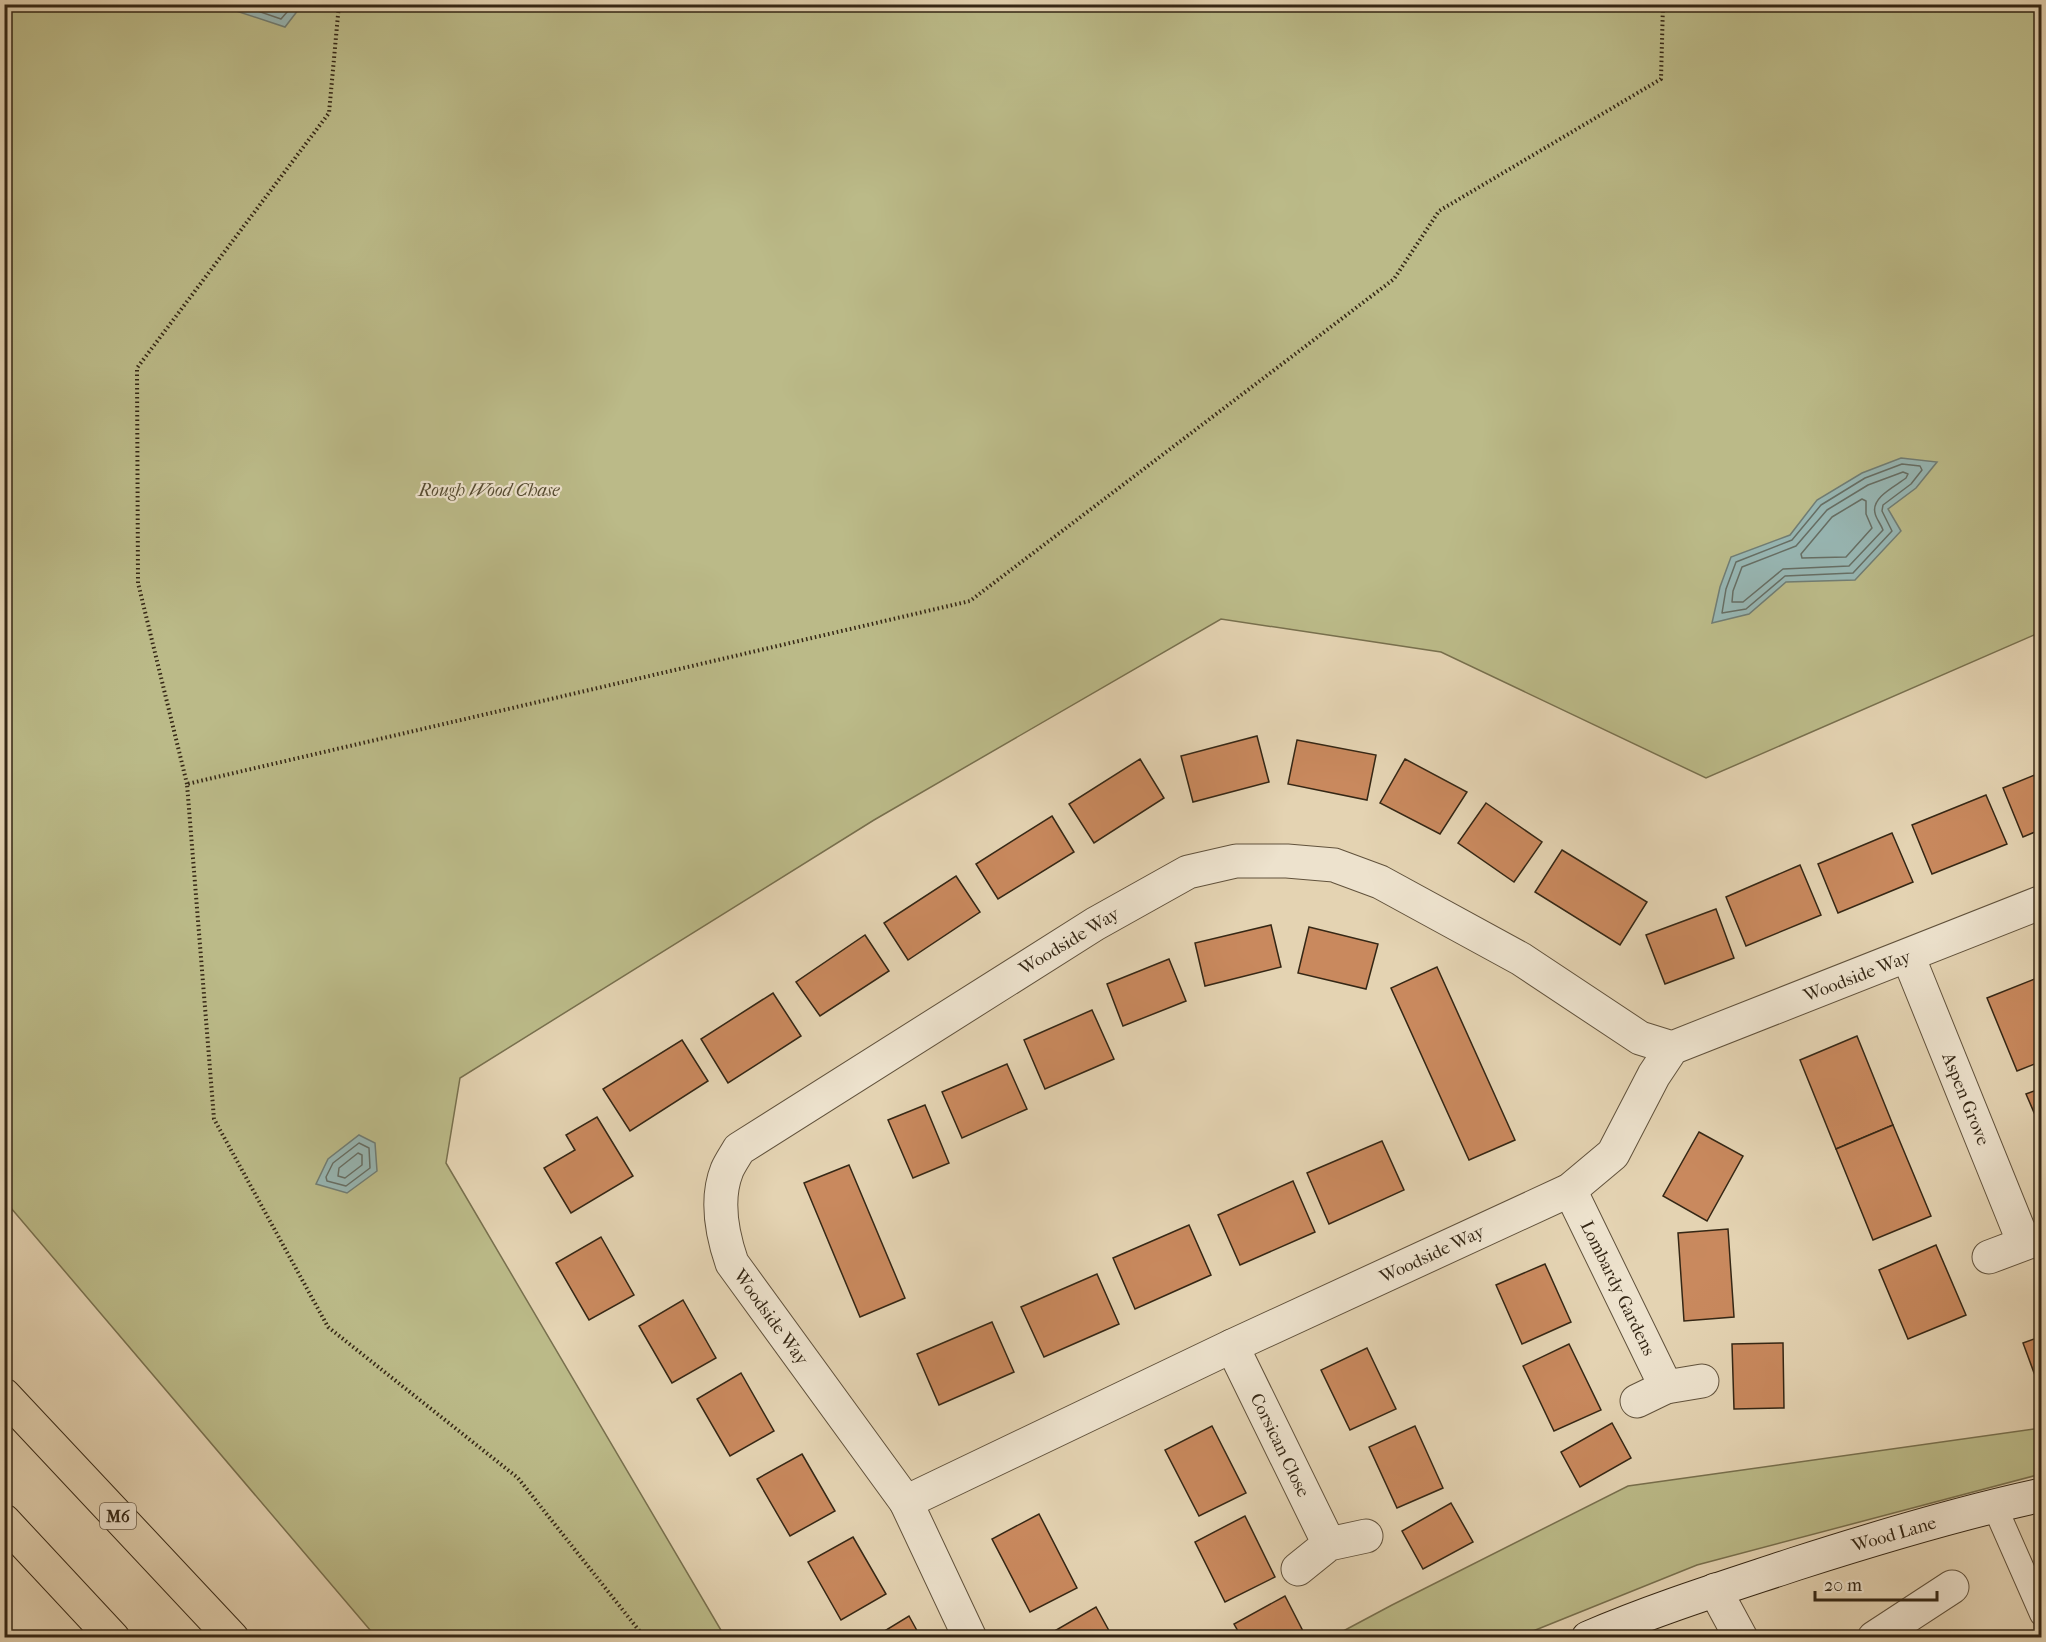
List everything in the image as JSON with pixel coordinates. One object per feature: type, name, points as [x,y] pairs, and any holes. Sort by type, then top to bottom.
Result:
[{"type":"highway","name":"M6","points":[[4,1395],[232,1638]]},
{"type":"highway","points":[[4,1521],[113,1638]]},
{"type":"street","name":"Woodside Way","points":[[1672,1048],[1640,1038],[1521,959],[1380,882],[1334,865],[1287,861],[1236,861],[1188,872],[1095,924],[739,1149],[727,1170],[722,1190],[722,1234],[732,1263],[906,1502],[1232,1346],[1570,1190],[1612,1154],[1654,1074],[1672,1048],[2042,902]]},
{"type":"street","name":"Aspen Grove","points":[[1908,956],[2033,1240],[1989,1257]]},
{"type":"street","name":"Lombardy Gardens","points":[[1570,1190],[1666,1387]]},
{"type":"street","name":"Corsican Close","points":[[1232,1346],[1329,1544]]},
{"type":"street","points":[[1637,1401],[1666,1387],[1702,1380]]},
{"type":"street","name":"Wood Lane","points":[[1588,1638],[1714,1590],[1994,1505],[2042,1495]]},
{"type":"street","points":[[906,1502],[970,1638]]},
{"type":"street","points":[[1298,1569],[1329,1544],[1366,1536]]},
{"type":"street","points":[[1874,1638],[1952,1587]]},
{"type":"street","points":[[1714,1590],[1741,1638]]},
{"type":"lane","points":[[1994,1505],[2042,1614]]},
{"type":"path","points":[[339,4],[329,113],[137,368],[138,583],[187,784],[214,1119],[328,1327],[518,1478],[645,1638]]},
{"type":"path","points":[[187,784],[970,601],[1394,279],[1439,211],[1661,79],[1663,4]]},
{"type":"green space","name":"Rough Wood Chase","points":[[4,5],[2041,5],[2041,632],[1706,778],[1441,652],[1221,619],[874,820],[460,1078],[446,1163],[725,1637],[376,1637],[5,1201]]},
{"type":"green space","points":[[2041,1428],[2041,1474],[1697,1565],[1518,1637],[1332,1637],[1628,1486]]},
{"type":"water","points":[[302,4],[285,27],[218,5]]},
{"type":"water","points":[[1901,458],[1937,462],[1916,488],[1888,509],[1901,531],[1855,580],[1786,582],[1749,614],[1712,623],[1720,587],[1731,557],[1790,535],[1817,500],[1862,473]]},
{"type":"water","points":[[359,1135],[375,1143],[377,1171],[347,1193],[316,1184],[328,1159]]},
{"type":"building","points":[[1257,736],[1269,782],[1193,802],[1181,756]]},
{"type":"building","points":[[1297,740],[1376,755],[1367,800],[1288,784]]},
{"type":"building","points":[[1140,759],[1164,798],[1094,843],[1069,804]]},
{"type":"building","points":[[1405,759],[1467,792],[1440,834],[1380,803]]},
{"type":"building","points":[[2042,772],[2042,829],[2023,837],[2003,788]]},
{"type":"building","points":[[1986,795],[2007,844],[1932,874],[1912,825]]},
{"type":"building","points":[[1486,803],[1542,842],[1514,882],[1458,843]]},
{"type":"building","points":[[1052,816],[1074,852],[998,899],[976,864]]},
{"type":"building","points":[[1892,833],[1913,882],[1838,913],[1818,864]]},
{"type":"building","points":[[1562,850],[1647,902],[1620,945],[1535,892]]},
{"type":"building","points":[[1800,865],[1821,915],[1746,946],[1726,897]]},
{"type":"building","points":[[956,876],[980,912],[908,960],[884,923]]},
{"type":"building","points":[[1716,909],[1734,958],[1665,984],[1646,935]]},
{"type":"building","points":[[1271,925],[1281,967],[1205,986],[1195,943]]},
{"type":"building","points":[[1309,927],[1378,944],[1366,989],[1298,973]]},
{"type":"building","points":[[865,935],[889,971],[820,1016],[796,982]]},
{"type":"building","points":[[1169,959],[1186,1001],[1123,1026],[1107,984]]},
{"type":"building","points":[[1437,967],[1515,1140],[1469,1160],[1391,988]]},
{"type":"building","points":[[2042,976],[2042,1061],[2017,1071],[1987,998]]},
{"type":"building","points":[[773,993],[801,1036],[728,1083],[701,1039]]},
{"type":"building","points":[[1092,1010],[1114,1059],[1045,1089],[1024,1040]]},
{"type":"building","points":[[1857,1036],[1893,1125],[1836,1149],[1800,1060]]},
{"type":"building","points":[[682,1040],[708,1081],[630,1131],[603,1089]]},
{"type":"building","points":[[1007,1064],[1027,1109],[962,1138],[942,1092]]},
{"type":"building","points":[[2042,1088],[2042,1131],[2026,1094]]},
{"type":"building","points":[[925,1105],[949,1163],[913,1178],[888,1120]]},
{"type":"building","points":[[597,1117],[633,1176],[571,1213],[544,1168],[575,1150],[566,1135]]},
{"type":"building","points":[[1893,1125],[1931,1216],[1873,1240],[1836,1149]]},
{"type":"building","points":[[1699,1132],[1743,1156],[1707,1221],[1663,1196]]},
{"type":"building","points":[[1382,1141],[1404,1190],[1329,1224],[1307,1173]]},
{"type":"building","points":[[849,1165],[905,1298],[860,1317],[804,1183]]},
{"type":"building","points":[[1293,1181],[1315,1232],[1240,1265],[1218,1215]]},
{"type":"building","points":[[1189,1225],[1211,1275],[1135,1309],[1113,1258]]},
{"type":"building","points":[[1728,1229],[1734,1317],[1684,1321],[1678,1233]]},
{"type":"building","points":[[601,1237],[634,1295],[589,1320],[556,1263]]},
{"type":"building","points":[[1936,1245],[1966,1315],[1908,1339],[1879,1270]]},
{"type":"building","points":[[1545,1264],[1571,1322],[1522,1344],[1496,1285]]},
{"type":"building","points":[[1097,1274],[1119,1324],[1044,1357],[1021,1307]]},
{"type":"building","points":[[683,1300],[716,1358],[672,1383],[639,1326]]},
{"type":"building","points":[[992,1322],[1014,1372],[939,1405],[917,1354]]},
{"type":"building","points":[[2042,1336],[2042,1389],[2040,1389],[2023,1343]]},
{"type":"building","points":[[1783,1343],[1784,1408],[1734,1409],[1732,1344]]},
{"type":"building","points":[[1569,1344],[1601,1410],[1554,1431],[1523,1366]]},
{"type":"building","points":[[1367,1348],[1396,1409],[1350,1430],[1321,1370]]},
{"type":"building","points":[[741,1373],[774,1431],[730,1456],[697,1399]]},
{"type":"building","points":[[1612,1423],[1631,1458],[1580,1487],[1561,1452]]},
{"type":"building","points":[[1212,1426],[1246,1493],[1199,1516],[1165,1450]]},
{"type":"building","points":[[1415,1426],[1443,1488],[1397,1508],[1369,1447]]},
{"type":"building","points":[[802,1454],[835,1511],[790,1536],[757,1479]]},
{"type":"building","points":[[1451,1503],[1473,1542],[1423,1569],[1402,1531]]},
{"type":"building","points":[[1039,1514],[1077,1588],[1030,1612],[992,1539]]},
{"type":"building","points":[[1245,1516],[1275,1577],[1225,1602],[1195,1542]]},
{"type":"building","points":[[853,1537],[886,1594],[841,1620],[808,1562]]},
{"type":"building","points":[[1285,1596],[1305,1635],[1300,1638],[1242,1638],[1234,1624]]},
{"type":"building","points":[[1096,1607],[1113,1638],[1054,1638],[1051,1633]]},
{"type":"building","points":[[909,1616],[921,1638],[873,1638]]}]
